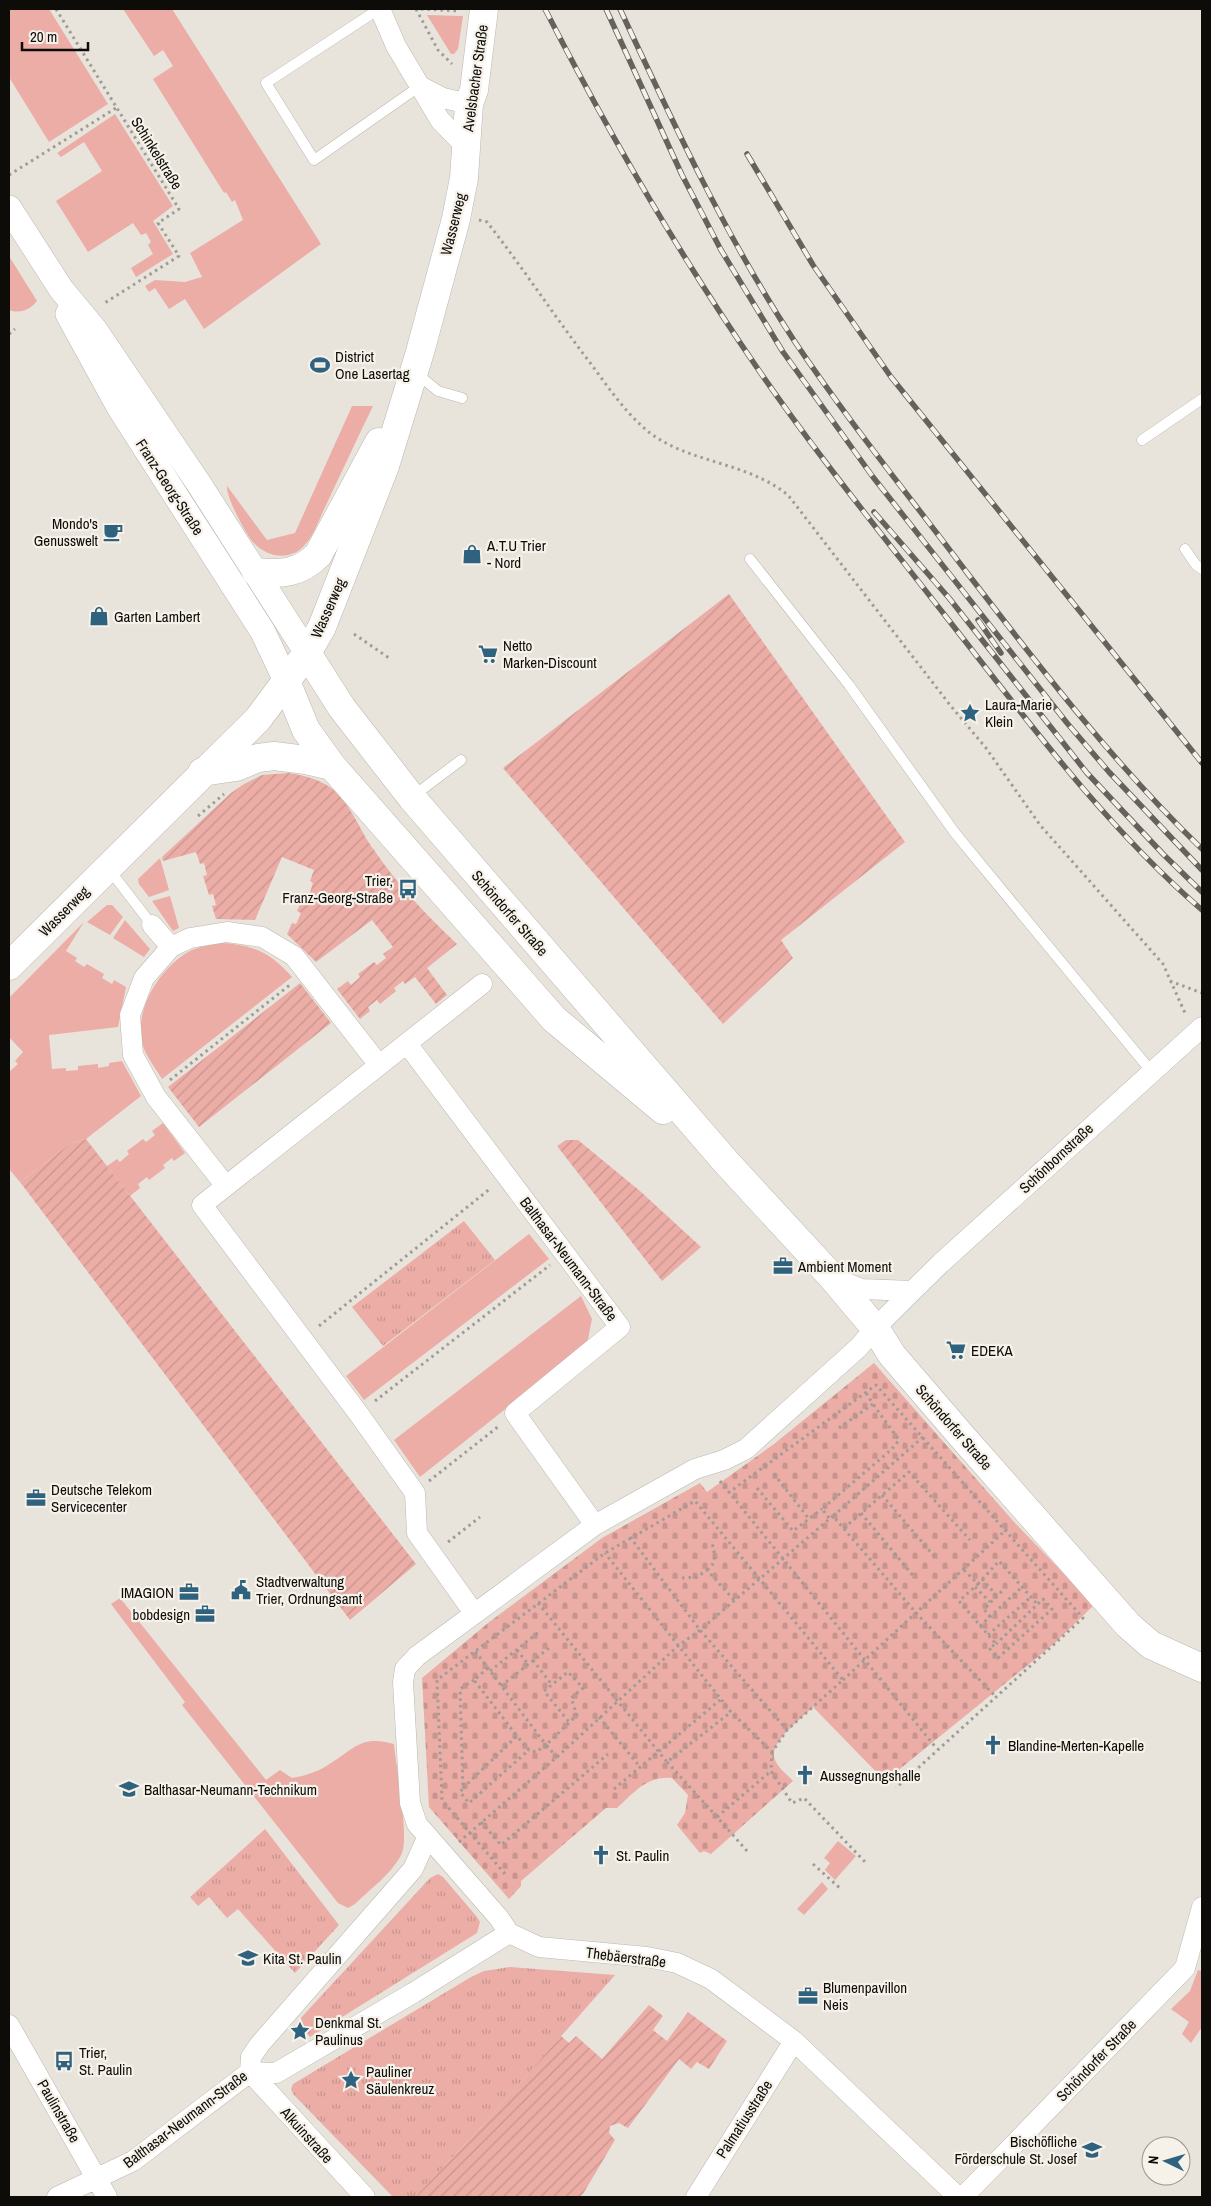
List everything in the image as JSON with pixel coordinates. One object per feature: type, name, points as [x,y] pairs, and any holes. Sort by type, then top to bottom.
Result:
[{"type":"main road","name":"Avelsbacher Straße","points":[[467,148],[469,104],[474,90],[476,10]]},
{"type":"main road","name":"Wasserweg","points":[[9,966],[202,772],[258,720],[307,653],[322,627],[385,466],[413,377],[456,219],[464,178],[467,148]]},
{"type":"main road","points":[[256,572],[277,574],[295,571],[311,562],[318,555],[413,377]]},
{"type":"main road","name":"Schöndorfer Straße","points":[[307,653],[342,708],[412,798],[726,1162],[832,1277],[875,1328],[897,1360],[1029,1512],[1128,1624],[1151,1645],[1202,1668]]},
{"type":"main road","name":"Schöndorfer Straße","points":[[286,681],[306,730],[332,766],[554,1019],[726,1162]]},
{"type":"main road","points":[[202,772],[236,767],[258,758],[274,756],[332,766]]},
{"type":"main road","points":[[554,1019],[573,1020],[582,1012],[584,998]]},
{"type":"street","points":[[380,9],[396,46],[440,120],[467,148]]},
{"type":"street","points":[[420,86],[444,98],[469,104]]},
{"type":"street","name":"Franz-Georg-Straße","points":[[9,208],[61,289],[84,316],[199,484],[307,653]]},
{"type":"street","name":"Franz-Georg-Straße","points":[[61,289],[68,312],[81,340],[119,407],[263,632],[286,681]]},
{"type":"street","points":[[152,925],[171,947]]},
{"type":"street","points":[[225,1185],[154,1092],[133,1055],[130,1015],[144,978],[171,947],[190,938],[227,932],[262,937],[294,956],[379,1065]]},
{"type":"street","points":[[474,1613],[417,1533],[415,1492],[202,1206],[225,1185],[379,1065],[408,1045],[482,984]]},
{"type":"street","name":"Schönbornstraße","points":[[875,1328],[912,1291],[1151,1071],[1202,1027]]},
{"type":"street","name":"Balthasar-Neumann-Straße","points":[[408,1045],[620,1327],[515,1413]]},
{"type":"street","points":[[832,1277],[861,1289],[912,1291]]},
{"type":"street","points":[[250,2072],[276,2073],[413,1993],[509,1933],[499,1918],[427,1838],[417,1824],[410,1803],[402,1682],[405,1668],[417,1656],[474,1613],[595,1525],[695,1469],[746,1450],[859,1347],[875,1328]]},
{"type":"street","points":[[515,1413],[595,1525]]},
{"type":"street","name":"Balthasar-Neumann-Straße","points":[[57,2197],[133,2161],[250,2072],[251,2057],[260,2044],[413,1869],[427,1838]]},
{"type":"street","name":"Schöndorfer Straße","points":[[963,2197],[1185,1968],[1202,1907]]},
{"type":"street","name":"Thebäerstraße","points":[[509,1933],[539,1947],[647,1957],[677,1963],[711,1979],[794,2041],[958,2197]]},
{"type":"street","name":"Paulinstraße","points":[[9,2025],[107,2197]]},
{"type":"street","name":"Palmatiusstraße","points":[[696,2197],[794,2041]]},
{"type":"street","name":"Alkuinstraße","points":[[250,2072],[364,2197]]},
{"type":"lane","points":[[380,9],[266,83],[314,160],[420,86]]},
{"type":"lane","points":[[413,377],[438,391],[462,398]]},
{"type":"lane","points":[[1142,440],[1202,399]]},
{"type":"lane","points":[[1185,549],[1196,565],[1202,569]]},
{"type":"lane","points":[[750,559],[849,685],[955,833],[1151,1071]]},
{"type":"lane","points":[[412,798],[461,760]]},
{"type":"lane","points":[[108,867],[152,925]]},
{"type":"path","name":"Schinkelstraße","points":[[56,9],[179,209],[158,223],[179,256],[84,316]]},
{"type":"path","points":[[416,9],[432,41],[446,59],[449,60]]},
{"type":"path","points":[[421,9],[476,10]]},
{"type":"path","points":[[9,175],[116,108]]},
{"type":"path","points":[[480,220],[487,222],[559,322],[635,420],[669,445],[689,454],[746,470],[776,486],[788,495],[950,705],[986,748],[1040,824],[1163,964],[1184,1013]]},
{"type":"path","points":[[9,334],[15,329]]},
{"type":"path","points":[[354,634],[388,658]]},
{"type":"path","points":[[191,822],[231,788]]},
{"type":"path","points":[[154,1092],[306,972]]},
{"type":"path","points":[[1170,981],[1202,993]]},
{"type":"path","points":[[302,1338],[506,1176]]},
{"type":"path","points":[[358,1413],[565,1253]]},
{"type":"path","points":[[728,1492],[876,1385],[1083,1618],[896,1788]]},
{"type":"path","points":[[758,1488],[793,1531],[810,1519],[892,1449],[898,1440],[866,1393]]},
{"type":"path","points":[[839,1428],[873,1404]]},
{"type":"path","points":[[415,1492],[515,1413]]},
{"type":"path","points":[[446,1859],[470,1832],[557,1757],[678,1646],[700,1630],[923,1437]]},
{"type":"path","points":[[712,1464],[728,1492],[937,1749]]},
{"type":"path","points":[[844,1528],[909,1472],[970,1540]]},
{"type":"path","points":[[774,1474],[810,1519]]},
{"type":"path","points":[[882,1495],[934,1556]]},
{"type":"path","points":[[505,1874],[442,1800],[437,1680],[605,1553],[630,1537],[695,1501],[843,1680]]},
{"type":"path","points":[[822,1509],[844,1528],[917,1614],[995,1696]]},
{"type":"path","points":[[866,1863],[804,1798],[792,1803],[771,1771],[772,1752],[787,1730],[866,1661],[1006,1530],[1029,1512]]},
{"type":"path","points":[[861,1513],[915,1578]]},
{"type":"path","points":[[432,1555],[480,1517]]},
{"type":"path","points":[[630,1537],[700,1630],[787,1730]]},
{"type":"path","points":[[682,1578],[697,1577],[713,1566],[715,1553],[712,1544]]},
{"type":"path","points":[[605,1553],[720,1700],[772,1752]]},
{"type":"path","points":[[996,1644],[959,1600],[999,1562],[1038,1604]]},
{"type":"path","points":[[707,1570],[734,1600]]},
{"type":"path","points":[[964,1570],[990,1602]]},
{"type":"path","points":[[982,1579],[997,1596]]},
{"type":"path","points":[[980,1626],[1022,1587]]},
{"type":"path","points":[[990,1616],[984,1609],[1004,1589]]},
{"type":"path","points":[[988,1635],[1030,1596]]},
{"type":"path","points":[[1043,1599],[1052,1609],[998,1658],[989,1648],[996,1644],[1043,1599]]},
{"type":"path","points":[[538,1603],[667,1762],[747,1851]]},
{"type":"path","points":[[463,1788],[460,1689],[489,1670],[540,1631]]},
{"type":"path","points":[[501,1686],[549,1648]]},
{"type":"path","points":[[516,1650],[528,1664]]},
{"type":"path","points":[[475,1651],[557,1757]]},
{"type":"path","points":[[533,1660],[552,1685]]},
{"type":"path","points":[[474,1680],[529,1750],[536,1752],[546,1745],[569,1722],[576,1715],[571,1698],[582,1688],[568,1672],[544,1691],[569,1722]]},
{"type":"path","points":[[614,1789],[720,1700]]},
{"type":"path","points":[[667,1762],[731,1712]]},
{"type":"path","points":[[599,1717],[640,1767]]},
{"type":"path","points":[[517,1736],[460,1792],[469,1804],[529,1750]]},
{"type":"path","points":[[481,1822],[500,1845],[608,1754]]},
{"type":"path","points":[[717,1817],[771,1771]]},
{"type":"path","points":[[813,1864],[842,1890]]},
{"type":"green space","points":[[9,9],[49,9],[108,104],[49,142],[9,77]]},
{"type":"green space","points":[[123,9],[172,9],[321,244],[204,329],[185,299],[169,309],[155,288],[149,292],[145,286],[155,280],[185,282],[202,277],[190,253],[243,220],[235,200],[232,202],[226,192],[224,193],[153,79],[173,66],[163,50],[154,56]]},
{"type":"green space","points":[[427,15],[463,16],[458,49],[454,54],[451,54]]},
{"type":"green space","points":[[115,114],[173,206],[153,221],[173,254],[136,277],[131,268],[153,254],[148,245],[151,242],[146,233],[141,235],[133,223],[88,252],[56,201],[102,171],[84,142],[61,157],[57,153]]},
{"type":"green space","points":[[9,256],[37,301],[31,307],[17,312],[9,310]]},
{"type":"green space","points":[[352,406],[373,406],[310,537],[297,552],[283,556],[263,550],[252,541],[245,530],[233,506],[227,486],[267,540],[295,533]]},
{"type":"green space","points":[[729,594],[905,842],[781,940],[793,958],[723,1024],[503,768]]},
{"type":"green space","points":[[288,773],[316,780],[338,794],[383,863],[423,911],[457,944],[427,968],[447,995],[436,1004],[415,977],[405,984],[403,981],[394,988],[396,991],[380,1004],[377,1000],[368,1007],[370,1011],[360,1019],[337,989],[348,981],[351,985],[360,977],[358,974],[374,962],[377,965],[386,958],[383,954],[393,947],[372,920],[316,962],[287,934],[292,923],[296,924],[301,913],[297,911],[305,893],[309,895],[313,883],[310,881],[314,870],[282,857],[255,920],[216,919],[212,906],[216,905],[213,894],[209,895],[203,876],[207,875],[204,863],[200,864],[196,852],[163,861],[162,857],[231,793],[262,775]]},
{"type":"green space","points":[[160,858],[169,890],[149,897],[139,884],[138,879]]},
{"type":"green space","points":[[170,896],[179,928],[173,931],[152,901]]},
{"type":"green space","points":[[107,905],[112,905],[123,917],[110,935],[87,922]]},
{"type":"green space","points":[[125,920],[150,949],[144,957],[113,938]]},
{"type":"green space","points":[[84,922],[66,951],[77,958],[75,961],[84,967],[87,964],[104,974],[102,978],[112,984],[114,980],[126,987],[118,1027],[49,1035],[52,1069],[66,1068],[66,1071],[78,1070],[78,1066],[98,1064],[98,1068],[109,1066],[109,1063],[122,1061],[141,1096],[86,1139],[71,1143],[20,1182],[9,1169],[9,1072],[18,1064],[15,1061],[23,1052],[9,1037],[9,998]]},
{"type":"green space","points":[[222,943],[253,948],[269,956],[292,977],[162,1079],[143,1046],[141,1032],[145,1004],[160,978],[181,957],[192,950]]},
{"type":"green space","points":[[300,983],[331,1023],[199,1127],[168,1087]]},
{"type":"green space","points":[[163,1123],[185,1153],[174,1161],[172,1158],[163,1165],[165,1168],[149,1180],[147,1177],[138,1184],[140,1188],[130,1196],[107,1166],[117,1159],[120,1162],[129,1154],[127,1151],[143,1139],[146,1142],[155,1135],[152,1131]]},
{"type":"green space","points":[[86,1139],[416,1564],[350,1620],[20,1182],[71,1143]]},
{"type":"green space","points":[[566,1140],[578,1140],[640,1191],[701,1247],[662,1281],[557,1146]]},
{"type":"green space","points":[[464,1221],[495,1260],[383,1346],[352,1307]]},
{"type":"green space","points":[[529,1234],[549,1259],[364,1400],[346,1376]]},
{"type":"green space","points":[[581,1296],[592,1319],[587,1344],[420,1477],[394,1440]]},
{"type":"green space","name":"St. Paulin","points":[[874,1363],[1015,1523],[1094,1605],[1055,1643],[885,1781],[813,1707],[781,1739],[774,1754],[778,1766],[793,1781],[711,1854],[704,1851],[700,1853],[677,1825],[685,1813],[688,1795],[672,1778],[663,1778],[648,1782],[617,1808],[606,1808],[521,1881],[521,1886],[509,1899],[429,1807],[422,1678],[488,1623],[602,1538],[700,1483],[707,1492],[774,1444]]},
{"type":"green space","points":[[120,1598],[266,1780],[280,1770],[292,1778],[312,1773],[327,1766],[360,1744],[367,1742],[374,1741],[394,1744],[403,1817],[404,1844],[402,1853],[387,1874],[355,1904],[348,1908],[338,1903],[182,1705],[185,1702],[111,1604]]},
{"type":"green space","points":[[265,1829],[339,1925],[295,1973],[238,1909],[227,1918],[209,1897],[198,1906],[190,1897]]},
{"type":"green space","points":[[838,1841],[856,1856],[835,1880],[825,1870],[830,1863],[824,1858]]},
{"type":"green space","points":[[438,1874],[443,1877],[477,1917],[480,1922],[477,1933],[310,2037],[298,2021],[430,1878]]},
{"type":"green space","points":[[822,1882],[828,1889],[804,1915],[797,1909]]},
{"type":"green space","points":[[510,1967],[615,1975],[482,2126],[415,2197],[393,2197],[293,2094],[291,2089],[293,2084],[471,1977],[484,1971]]},
{"type":"green space","points":[[1198,1970],[1202,1971],[1202,2027],[1191,2043],[1182,2034],[1189,2022],[1171,2009],[1190,1991]]},
{"type":"green space","points":[[649,2005],[663,2016],[653,2030],[667,2041],[688,2012],[727,2041],[709,2069],[697,2062],[691,2069],[679,2059],[628,2128],[619,2123],[610,2126],[609,2133],[615,2140],[583,2194],[579,2197],[415,2197],[482,2126],[561,2036],[569,2043],[576,2036],[602,2059]]},
{"type":"railway","points":[[545,9],[594,102],[646,194],[730,328],[782,403],[1037,733],[1132,843],[1202,910]]},
{"type":"railway","points":[[606,9],[682,175],[721,250],[783,352],[873,477],[1067,723],[1109,772],[1202,870]]},
{"type":"railway","points":[[620,9],[680,137],[723,221],[795,342],[880,459],[1051,681],[1109,751],[1202,849]]},
{"type":"railway","points":[[747,154],[813,265],[891,377],[1202,763]]},
{"type":"railway","points":[[874,512],[949,598],[1087,773],[1164,855],[1202,892]]},
{"type":"railway","points":[[978,620],[1001,653]]},
{"type":"place","name":"District One Lasertag","points":[[320,365]]},
{"type":"place","name":"Mondo's Genusswelt","points":[[113,532]]},
{"type":"place","name":"A.T.U Trier - Nord","points":[[472,554]]},
{"type":"place","name":"Garten Lambert","points":[[99,616]]},
{"type":"place","name":"Netto Marken-Discount","points":[[488,654]]},
{"type":"place","name":"Laura-Marie Klein","points":[[970,713]]},
{"type":"place","name":"Trier, Franz-Georg-Straße","points":[[408,889]]},
{"type":"place","name":"Ambient Moment","points":[[783,1266]]},
{"type":"place","name":"EDEKA","points":[[956,1350]]},
{"type":"place","name":"Deutsche Telekom Servicecenter","points":[[36,1498]]},
{"type":"place","name":"Stadtverwaltung Trier, Ordnungsamt","points":[[241,1590]]},
{"type":"place","name":"IMAGION","points":[[189,1592]]},
{"type":"place","name":"bobdesign","points":[[205,1614]]},
{"type":"place","name":"Blandine-Merten-Kapelle","points":[[993,1745]]},
{"type":"place","name":"Aussegnungshalle","points":[[805,1775]]},
{"type":"place","name":"Balthasar-Neumann-Technikum","points":[[129,1789]]},
{"type":"place","name":"St. Paulin","points":[[601,1855]]},
{"type":"place","name":"Kita St. Paulin","points":[[248,1958]]},
{"type":"place","name":"Blumenpavillon Neis","points":[[808,1996]]},
{"type":"place","name":"Denkmal St. Paulinus","points":[[300,2031]]},
{"type":"place","name":"Trier, St. Paulin","points":[[64,2061]]},
{"type":"place","name":"Pauliner Säulenkreuz","points":[[351,2080]]},
{"type":"place","name":"Bischöfliche Förderschule St. Josef","points":[[1092,2150]]}]
